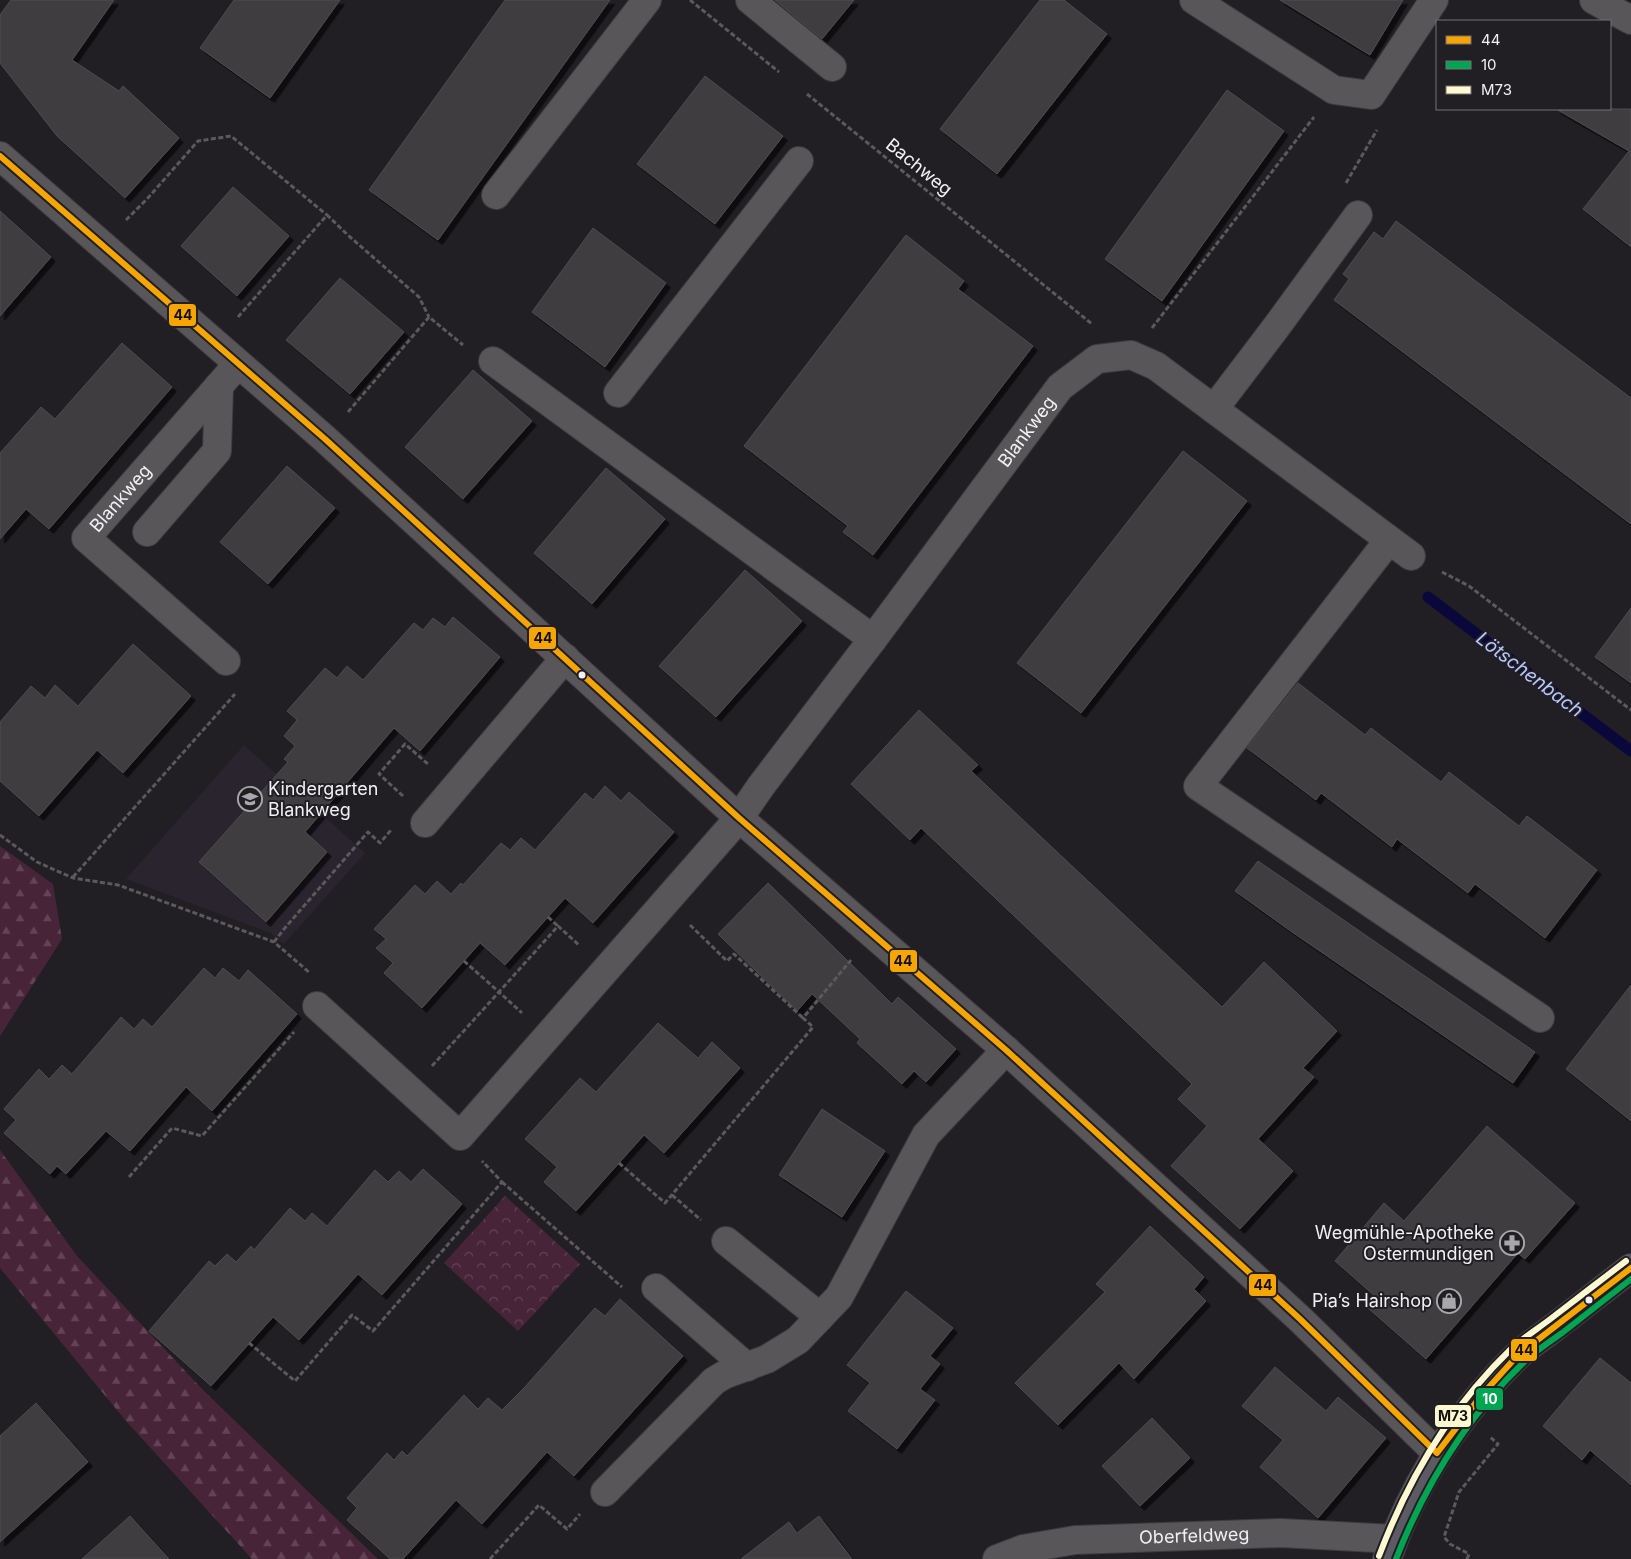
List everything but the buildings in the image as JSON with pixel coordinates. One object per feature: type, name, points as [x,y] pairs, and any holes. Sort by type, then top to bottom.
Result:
[{"type":"main road","points":[[1390,1549],[1407,1509],[1437,1453],[1466,1414],[1518,1356],[1631,1268]]},
{"type":"street","points":[[496,195],[647,0]]},
{"type":"street","points":[[750,0],[832,67]]},
{"type":"street","points":[[1194,0],[1334,90],[1371,95],[1434,0]]},
{"type":"street","points":[[1594,0],[1631,20]]},
{"type":"street","points":[[0,156],[325,439],[739,818],[1006,1050],[1300,1318],[1437,1453]]},
{"type":"street","points":[[618,393],[799,161]]},
{"type":"street","points":[[1214,409],[1278,326],[1358,215]]},
{"type":"street","points":[[1131,355],[1156,366],[1411,556]]},
{"type":"street","name":"Blankweg","points":[[460,1136],[739,818],[1060,387],[1097,359],[1131,355]]},
{"type":"street","points":[[493,361],[584,438],[725,543],[873,639]]},
{"type":"street","name":"Blankweg","points":[[226,661],[86,538],[238,364]]},
{"type":"street","points":[[147,532],[217,451],[219,386]]},
{"type":"street","points":[[1389,540],[1198,786],[1540,1018]]},
{"type":"street","points":[[425,823],[565,658]]},
{"type":"street","points":[[317,1006],[460,1136]]},
{"type":"street","points":[[606,1492],[714,1381],[724,1375],[767,1359],[798,1340],[840,1297],[926,1135],[1006,1050]]},
{"type":"street","points":[[726,1241],[820,1317]]},
{"type":"street","points":[[656,1288],[747,1367]]},
{"type":"street","name":"Oberfeldweg","points":[[996,1559],[1023,1549],[1075,1540],[1169,1548],[1281,1533],[1390,1549]]},
{"type":"path","points":[[690,0],[783,75]]},
{"type":"path","points":[[1131,355],[1334,90]]},
{"type":"path","name":"Bachweg","points":[[806,94],[1131,355]]},
{"type":"path","points":[[147,199],[198,141],[231,136],[327,216],[419,297],[429,317],[466,347]]},
{"type":"path","points":[[249,303],[327,216]]},
{"type":"path","points":[[359,399],[429,317]]},
{"type":"path","points":[[1411,556],[1469,586],[1631,710]]},
{"type":"path","points":[[73,878],[246,682],[226,661]]},
{"type":"path","points":[[398,752],[379,774],[406,798]]},
{"type":"path","points":[[274,942],[368,832],[380,843],[396,823]]},
{"type":"path","points":[[0,834],[37,862],[73,878],[118,884],[274,942],[333,992],[317,1006],[202,1136],[172,1128],[129,1177]]},
{"type":"path","points":[[619,1163],[665,1203],[813,1027],[734,954],[727,961],[666,902]]},
{"type":"path","points":[[548,917],[582,948],[588,942]]},
{"type":"path","points":[[426,1072],[558,926]]},
{"type":"path","points":[[803,1018],[872,935]]},
{"type":"path","points":[[464,961],[516,1008]]},
{"type":"path","points":[[460,1136],[502,1182],[628,1292]]},
{"type":"path","points":[[249,1343],[295,1382],[352,1315],[373,1330],[502,1182]]},
{"type":"path","points":[[1466,1414],[1498,1444],[1459,1492],[1444,1537],[1450,1544],[1469,1554],[1467,1559]]},
{"type":"path","points":[[490,1559],[539,1505],[567,1529],[602,1489],[606,1492]]},
{"type":"shaded area","name":"Kindergarten Blankweg","points":[[244,745],[365,853],[284,944],[270,933],[126,879]]},
{"type":"green space","points":[[0,846],[53,884],[62,939],[0,1036]]},
{"type":"green space","points":[[0,1150],[77,1256],[203,1390],[378,1559],[252,1559],[126,1421],[0,1268]]},
{"type":"green space","points":[[505,1196],[580,1264],[518,1331],[444,1263]]},
{"type":"waterway","name":"Lötschenbach","points":[[1428,597],[1631,751]]},
{"type":"transit line","name":"44","points":[[0,156],[325,439],[739,818],[1006,1050],[1300,1319],[1437,1453]]},
{"type":"transit line","name":"M73","points":[[1379,1556],[1403,1499],[1433,1445],[1489,1371],[1511,1349],[1626,1261]]},
{"type":"transit line","name":"44","points":[[1437,1453],[1480,1397],[1518,1355],[1631,1268]]},
{"type":"transit line","name":"10","points":[[1396,1559],[1407,1532],[1434,1479],[1465,1430],[1483,1406],[1502,1384],[1532,1355],[1631,1279]]},
{"type":"place","name":"Kindergarten Blankweg","points":[[250,799]]},
{"type":"place","name":"Wegmühle-Apotheke Ostermundigen","points":[[1512,1243]]},
{"type":"place","name":"Pia’s Hairshop","points":[[1449,1301]]}]
